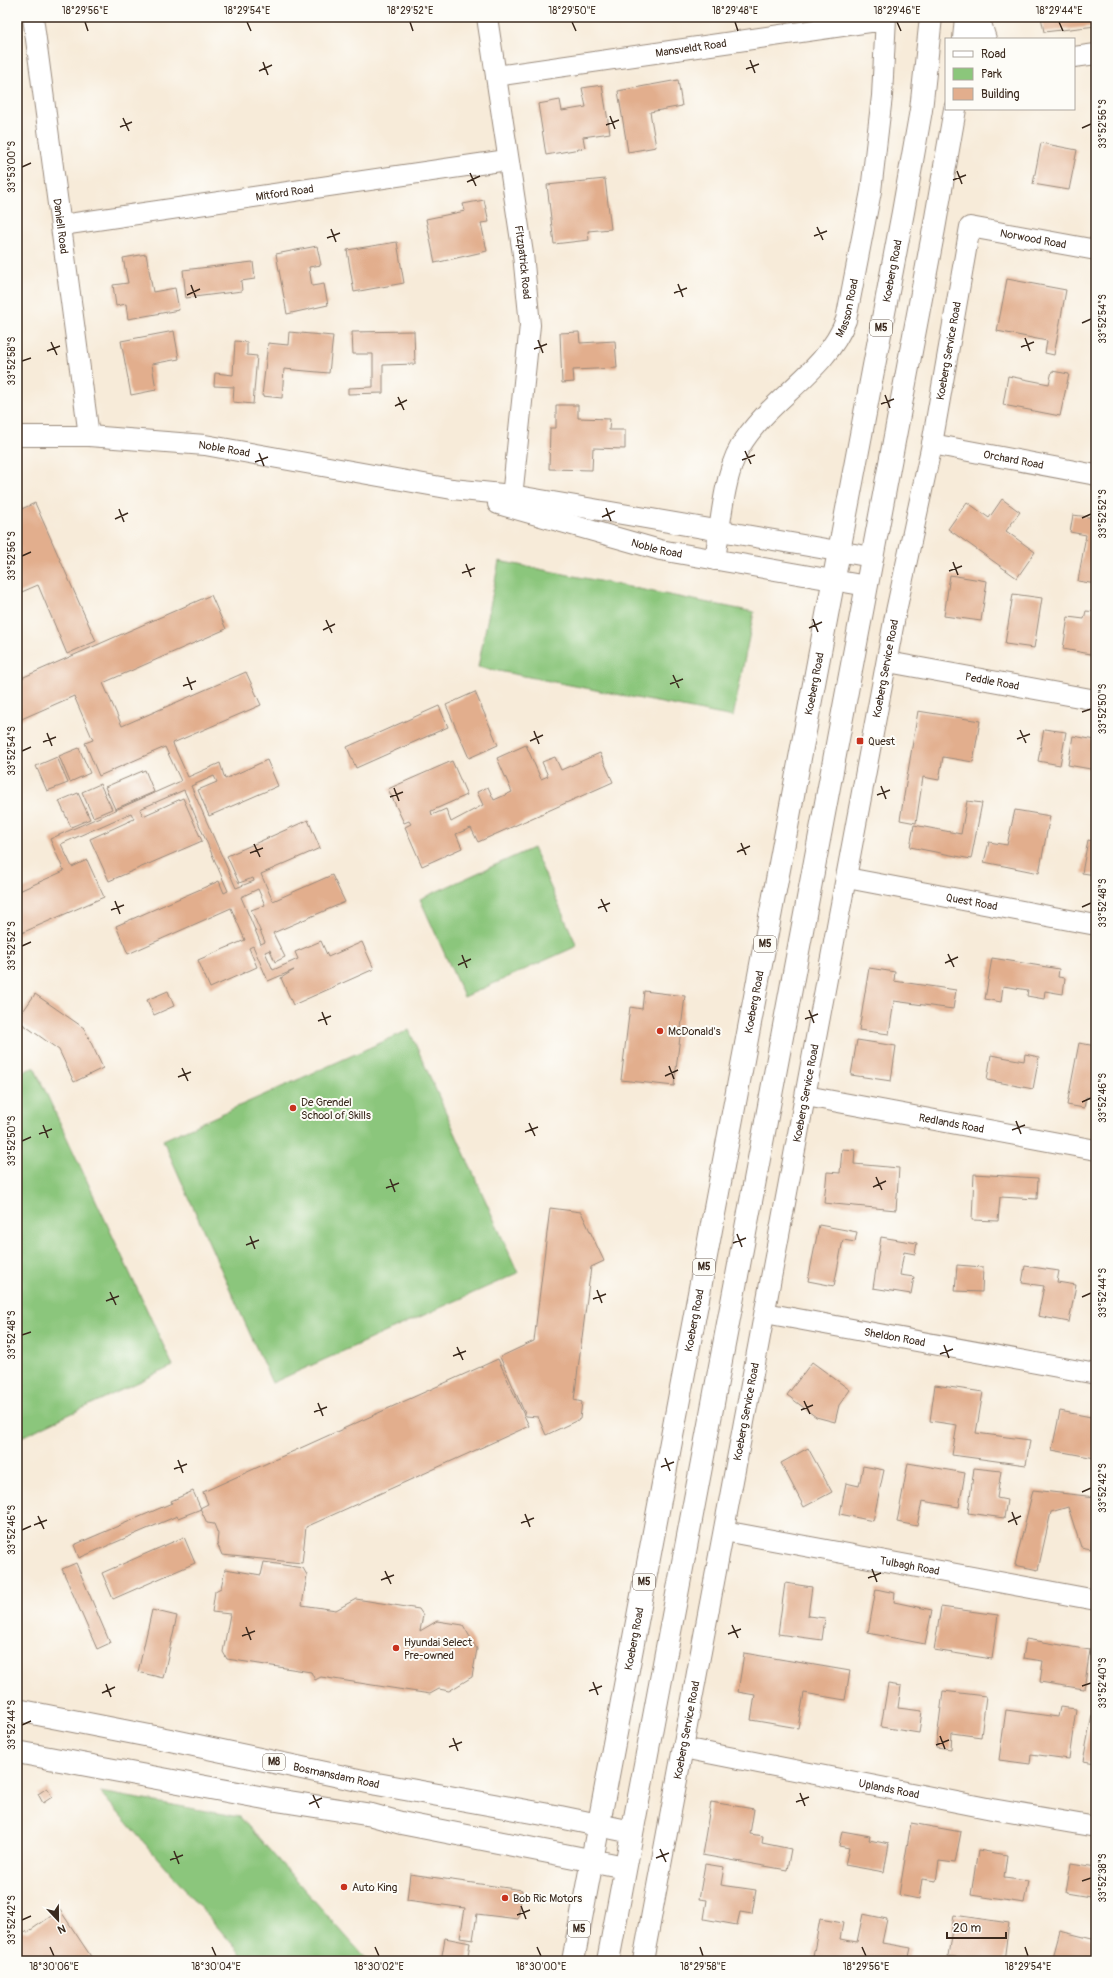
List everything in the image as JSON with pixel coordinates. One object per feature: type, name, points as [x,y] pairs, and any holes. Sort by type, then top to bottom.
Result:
[{"type":"main road","name":"Koeberg Road","points":[[573,1961],[918,129],[926,72],[930,17]]},
{"type":"main road","points":[[964,38],[966,17]]},
{"type":"main road","points":[[608,1961],[933,237],[955,110]]},
{"type":"main road","name":"Bosmansdam Road","points":[[17,1710],[170,1740],[377,1784],[560,1817],[632,1832]]},
{"type":"main road","points":[[17,1752],[270,1799],[372,1815],[401,1823],[625,1867]]},
{"type":"street","name":"Daniell Road","points":[[33,17],[89,436]]},
{"type":"street","name":"Fitzpatrick Road","points":[[487,17],[523,254],[530,326],[512,502]]},
{"type":"street","points":[[979,17],[986,38]]},
{"type":"street","name":"Mansveldt Road","points":[[496,76],[885,19]]},
{"type":"street","name":"Masson Road","points":[[715,560],[729,476],[739,449],[755,426],[826,355],[839,337],[846,320],[871,191],[882,96],[885,19]]},
{"type":"street","points":[[1075,57],[1096,54]]},
{"type":"street","name":"Mitford Road","points":[[62,225],[508,160]]},
{"type":"street","name":"Norwood Road","points":[[970,226],[1096,250]]},
{"type":"street","name":"Koeberg Service Road","points":[[643,1961],[888,662],[895,616],[932,444],[970,226]]},
{"type":"street","name":"Noble Road","points":[[17,436],[89,436],[224,448],[452,489],[512,502],[660,550],[867,586]]},
{"type":"street","name":"Orchard Road","points":[[932,444],[1096,475]]},
{"type":"street","name":"Noble Road","points":[[512,502],[588,509],[720,530],[872,557]]},
{"type":"street","name":"Peddie Road","points":[[888,662],[1096,700]]},
{"type":"street","name":"Quest Road","points":[[847,878],[1096,925]]},
{"type":"street","name":"Redlands Road","points":[[806,1096],[1096,1150]]},
{"type":"street","name":"Sheldon Road","points":[[765,1313],[1096,1374]]},
{"type":"street","name":"Tulbagh Road","points":[[724,1531],[1096,1600]]},
{"type":"street","name":"Uplands Road","points":[[683,1748],[992,1809],[1096,1827]]},
{"type":"green space","points":[[499,561],[754,612],[733,717],[478,667]]},
{"type":"green space","points":[[533,848],[577,946],[464,997],[420,899]]},
{"type":"green space","points":[[409,1030],[518,1273],[272,1383],[163,1140]]},
{"type":"green space","points":[[34,1067],[173,1366],[17,1439],[17,1075]]},
{"type":"green space","points":[[100,1792],[240,1817],[368,1961],[247,1961]]},
{"type":"building","points":[[1041,17],[1096,17],[1096,26],[1044,32]]},
{"type":"building","points":[[678,80],[682,106],[650,112],[656,147],[628,152],[618,91]]},
{"type":"building","points":[[602,85],[610,133],[583,137],[585,148],[546,155],[538,104],[560,100],[562,111],[586,107],[582,88]]},
{"type":"building","points":[[1041,143],[1077,150],[1069,190],[1033,184]]},
{"type":"building","points":[[605,179],[611,229],[588,231],[589,240],[554,244],[547,185]]},
{"type":"building","points":[[484,200],[489,222],[481,223],[487,251],[435,263],[426,219],[465,211],[463,204]]},
{"type":"building","points":[[397,242],[404,283],[354,292],[347,250]]},
{"type":"building","points":[[317,246],[321,265],[309,267],[312,286],[324,284],[328,305],[287,314],[276,254]]},
{"type":"building","points":[[146,254],[153,292],[175,288],[179,310],[128,319],[126,304],[116,306],[113,285],[128,283],[123,258]]},
{"type":"building","points":[[253,262],[255,279],[241,281],[242,291],[186,298],[183,270]]},
{"type":"building","points":[[1007,279],[1066,290],[1054,355],[1045,353],[1047,341],[997,331]]},
{"type":"building","points":[[174,331],[179,359],[152,364],[156,390],[131,395],[121,341]]},
{"type":"building","points":[[414,331],[415,364],[383,365],[383,393],[348,394],[348,388],[373,387],[373,354],[353,354],[352,332]]},
{"type":"building","points":[[289,332],[333,336],[329,373],[284,369],[282,398],[262,396],[268,343],[288,345]]},
{"type":"building","points":[[579,332],[580,343],[615,341],[617,368],[573,370],[574,382],[562,383],[560,333]]},
{"type":"building","points":[[235,341],[247,342],[247,355],[257,356],[253,404],[233,402],[234,387],[214,386],[215,373],[233,375]]},
{"type":"building","points":[[1052,371],[1069,374],[1060,416],[1003,405],[1008,376],[1049,384]]},
{"type":"building","points":[[556,405],[578,405],[578,418],[610,419],[609,430],[625,430],[625,449],[593,448],[592,470],[549,469],[550,428],[556,428]]},
{"type":"building","points":[[1002,499],[1020,512],[1006,531],[1035,552],[1017,578],[948,529],[967,502],[989,518]]},
{"type":"building","points":[[35,503],[96,641],[67,654],[38,585],[17,594],[17,511]]},
{"type":"building","points":[[1073,515],[1096,518],[1096,584],[1078,581],[1086,535],[1070,532]]},
{"type":"building","points":[[950,575],[987,581],[981,621],[944,616]]},
{"type":"building","points":[[1013,594],[1042,598],[1034,648],[1005,644]]},
{"type":"building","points":[[211,595],[226,629],[103,683],[122,726],[246,672],[261,705],[173,743],[188,777],[220,763],[225,779],[267,760],[278,786],[209,816],[198,790],[217,782],[214,776],[191,786],[236,888],[254,881],[253,878],[239,883],[227,856],[308,820],[320,848],[261,874],[271,897],[273,901],[332,875],[345,902],[273,933],[285,957],[275,962],[270,950],[265,952],[273,970],[298,959],[295,952],[321,941],[328,957],[362,942],[374,969],[293,1005],[281,978],[294,970],[268,981],[253,946],[249,948],[257,967],[210,988],[198,960],[245,940],[231,908],[128,954],[116,926],[219,881],[224,893],[228,891],[184,790],[140,809],[143,816],[183,798],[202,841],[109,881],[90,839],[134,819],[131,813],[61,844],[72,867],[87,860],[104,897],[17,935],[17,892],[64,871],[50,839],[181,781],[165,747],[99,776],[85,743],[93,740],[74,696],[17,721],[17,680]],"holes":[[[258,889],[265,905],[251,910],[265,942],[261,944],[241,897]]]},
{"type":"building","points":[[1086,611],[1096,612],[1096,655],[1063,649],[1068,617],[1084,619]]},
{"type":"building","points":[[475,692],[498,745],[469,758],[446,705]]},
{"type":"building","points":[[439,706],[448,727],[356,768],[347,747]]},
{"type":"building","points":[[918,711],[980,721],[973,762],[943,757],[939,780],[923,777],[916,823],[900,820]]},
{"type":"building","points":[[1044,729],[1066,732],[1060,765],[1038,761]]},
{"type":"building","points":[[1073,736],[1096,740],[1096,770],[1068,765]]},
{"type":"building","points":[[526,745],[541,779],[548,776],[542,762],[555,757],[561,770],[600,753],[613,782],[478,842],[471,828],[456,834],[462,848],[422,866],[405,827],[411,824],[409,821],[404,823],[388,789],[452,761],[467,795],[431,811],[432,815],[446,809],[451,822],[483,805],[477,792],[488,787],[494,800],[512,792],[497,758]]},
{"type":"building","points":[[79,748],[90,773],[70,782],[59,756]]},
{"type":"building","points":[[57,757],[68,783],[47,791],[36,766]]},
{"type":"building","points":[[145,770],[154,792],[115,809],[105,787]]},
{"type":"building","points":[[100,784],[112,809],[93,817],[82,792]]},
{"type":"building","points":[[78,793],[90,819],[71,827],[59,801]]},
{"type":"building","points":[[967,801],[982,803],[971,859],[910,847],[914,825],[961,834]]},
{"type":"building","points":[[1015,810],[1050,816],[1039,873],[984,862],[989,842],[1007,845]]},
{"type":"building","points":[[1088,840],[1096,842],[1096,875],[1082,873]]},
{"type":"building","points":[[992,958],[1059,969],[1058,977],[1065,978],[1063,994],[1045,991],[1044,999],[1027,996],[1028,990],[1003,986],[1001,1002],[985,999]]},
{"type":"building","points":[[869,968],[895,972],[894,981],[956,990],[953,1009],[894,1001],[889,1034],[859,1030]]},
{"type":"building","points":[[168,991],[174,1006],[154,1015],[147,1000]]},
{"type":"building","points":[[644,991],[685,996],[674,1086],[621,1080],[630,1007],[642,1009]]},
{"type":"building","points":[[35,994],[84,1028],[103,1068],[74,1082],[59,1050],[17,1020]]},
{"type":"building","points":[[857,1040],[896,1046],[891,1081],[851,1075]]},
{"type":"building","points":[[1079,1043],[1096,1046],[1096,1099],[1086,1097],[1084,1108],[1067,1105]]},
{"type":"building","points":[[1025,1054],[1039,1057],[1033,1089],[987,1080],[991,1055],[1024,1061]]},
{"type":"building","points":[[842,1149],[855,1150],[854,1164],[899,1168],[896,1210],[824,1203],[827,1172],[840,1173]]},
{"type":"building","points":[[974,1174],[1038,1178],[1037,1199],[1000,1197],[998,1221],[972,1220]]},
{"type":"building","points":[[550,1208],[581,1212],[604,1261],[591,1267],[574,1400],[582,1402],[580,1419],[546,1435],[538,1417],[526,1416],[500,1357],[534,1341]]},
{"type":"building","points":[[819,1225],[857,1232],[855,1242],[843,1240],[834,1286],[808,1281]]},
{"type":"building","points":[[881,1237],[917,1243],[915,1254],[904,1252],[900,1275],[914,1277],[911,1294],[873,1288]]},
{"type":"building","points":[[957,1265],[983,1267],[982,1292],[955,1291]]},
{"type":"building","points":[[1025,1266],[1059,1271],[1057,1282],[1076,1285],[1069,1322],[1038,1316],[1044,1286],[1022,1283]]},
{"type":"building","points":[[498,1359],[529,1426],[306,1527],[302,1563],[222,1555],[217,1543],[218,1534],[214,1524],[207,1523],[200,1508],[208,1504],[203,1492]]},
{"type":"building","points":[[812,1362],[850,1390],[839,1405],[835,1422],[816,1417],[787,1395]]},
{"type":"building","points":[[935,1385],[983,1392],[976,1433],[1030,1440],[1026,1465],[952,1455],[957,1425],[930,1421]]},
{"type":"building","points":[[1060,1411],[1096,1418],[1095,1458],[1052,1450]]},
{"type":"building","points":[[808,1448],[832,1492],[804,1507],[781,1463]]},
{"type":"building","points":[[908,1463],[965,1473],[959,1507],[922,1501],[917,1526],[897,1522]]},
{"type":"building","points":[[863,1466],[884,1470],[873,1521],[840,1514],[846,1483],[859,1486]]},
{"type":"building","points":[[974,1468],[1001,1471],[997,1498],[1007,1500],[1004,1518],[968,1513]]},
{"type":"building","points":[[1033,1490],[1096,1497],[1091,1549],[1081,1547],[1068,1507],[1051,1512],[1038,1570],[1015,1565]]},
{"type":"building","points":[[193,1491],[201,1509],[178,1518],[177,1516],[79,1558],[74,1545],[172,1503],[171,1501]]},
{"type":"building","points":[[184,1537],[195,1563],[113,1599],[102,1573]]},
{"type":"building","points":[[264,1562],[303,1568],[307,1575],[302,1605],[336,1610],[356,1599],[419,1609],[423,1615],[420,1631],[437,1621],[463,1625],[477,1649],[472,1677],[449,1691],[439,1689],[430,1694],[321,1677],[315,1680],[311,1672],[227,1659],[223,1652],[230,1614],[212,1612],[215,1591],[221,1588],[225,1569],[261,1575]]},
{"type":"building","points":[[76,1563],[110,1643],[97,1649],[62,1569]]},
{"type":"building","points":[[785,1583],[812,1587],[808,1616],[825,1618],[822,1640],[778,1634]]},
{"type":"building","points":[[876,1589],[895,1593],[894,1602],[932,1610],[925,1644],[868,1633]]},
{"type":"building","points":[[941,1607],[998,1615],[992,1659],[934,1650]]},
{"type":"building","points":[[152,1610],[177,1616],[163,1678],[138,1672]]},
{"type":"building","points":[[1026,1639],[1090,1650],[1084,1689],[1040,1682],[1043,1661],[1023,1658]]},
{"type":"building","points":[[744,1653],[850,1671],[845,1700],[804,1693],[798,1728],[751,1720],[755,1695],[738,1692]]},
{"type":"building","points":[[888,1684],[901,1686],[898,1708],[922,1711],[919,1733],[881,1727]]},
{"type":"building","points":[[943,1691],[986,1696],[981,1737],[952,1733],[951,1749],[936,1747]]},
{"type":"building","points":[[1060,1707],[1076,1709],[1069,1759],[1031,1754],[1030,1764],[999,1760],[1006,1710],[1058,1717]]},
{"type":"building","points":[[1092,1715],[1096,1715],[1096,1763],[1083,1761]]},
{"type":"building","points":[[47,1788],[52,1797],[43,1803],[38,1794]]},
{"type":"building","points":[[711,1802],[754,1809],[750,1834],[763,1836],[762,1843],[791,1849],[787,1870],[702,1855]]},
{"type":"building","points":[[911,1823],[961,1832],[955,1863],[939,1861],[936,1881],[922,1879],[919,1899],[899,1895]]},
{"type":"building","points":[[842,1831],[870,1836],[869,1840],[889,1844],[884,1872],[845,1865],[849,1848],[839,1846]]},
{"type":"building","points":[[978,1850],[1007,1855],[1004,1878],[1028,1881],[1024,1903],[971,1895]]},
{"type":"building","points":[[1071,1863],[1096,1867],[1096,1898],[1066,1893]]},
{"type":"building","points":[[705,1864],[724,1867],[721,1885],[756,1890],[752,1914],[740,1912],[737,1925],[704,1919],[707,1900],[699,1899]]},
{"type":"building","points":[[410,1874],[522,1890],[518,1919],[477,1914],[473,1940],[460,1938],[465,1908],[407,1900]]},
{"type":"building","points":[[60,1910],[92,1958],[88,1961],[25,1961],[23,1957],[17,1956],[17,1930],[28,1932]]},
{"type":"building","points":[[863,1914],[887,1919],[882,1943],[911,1948],[908,1961],[855,1961],[838,1957],[837,1961],[834,1961],[813,1957],[820,1919],[843,1923],[840,1939],[857,1942]]},
{"type":"building","points":[[954,1915],[1009,1923],[1004,1961],[959,1961],[960,1958],[948,1956]]},
{"type":"building","points":[[1060,1931],[1096,1940],[1096,1961],[1052,1961]]},
{"type":"building","points":[[445,1938],[470,1943],[467,1961],[441,1961]]},
{"type":"place","name":"Quest","points":[[860,741]]},
{"type":"place","name":"McDonald's","points":[[660,1031]]},
{"type":"place","name":"De Grendel School of Skills","points":[[293,1108]]},
{"type":"place","name":"Hyundai Select Pre-owned","points":[[396,1648]]},
{"type":"place","name":"Auto King","points":[[344,1887]]},
{"type":"place","name":"Bob Ric Motors","points":[[505,1898]]}]
